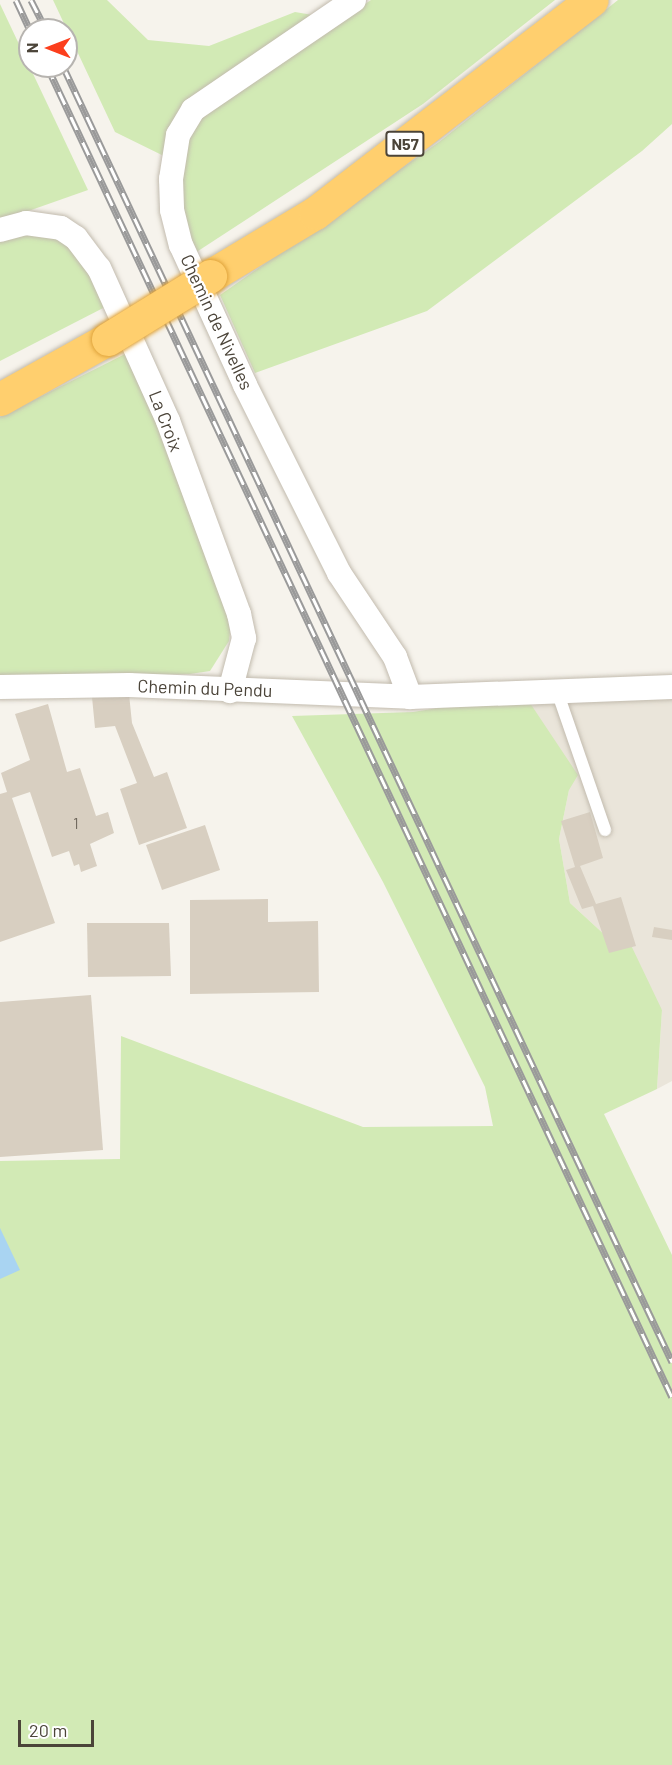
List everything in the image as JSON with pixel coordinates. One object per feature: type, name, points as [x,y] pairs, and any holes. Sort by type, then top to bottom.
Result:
[{"type":"highway","name":"N57","points":[[0,399],[108,339],[315,213],[592,0]]},
{"type":"street","name":"Chemin de Nivelles","points":[[354,0],[210,94],[193,110],[176,143],[171,179],[172,210],[181,245],[245,385],[339,573],[395,657],[410,697]]},
{"type":"street","name":"La Croix","points":[[0,230],[26,223],[60,228],[76,238],[99,268],[168,421],[239,614],[244,638],[230,691]]},
{"type":"street","name":"Chemin du Pendu","points":[[0,687],[129,685],[410,697],[558,694],[672,687]]},
{"type":"lane","points":[[558,694],[605,830]]},
{"type":"shaded area","points":[[672,687],[672,1081],[657,1089],[662,1010],[607,937],[570,903],[559,839],[569,790],[524,694]]},
{"type":"green space","points":[[53,0],[107,0],[148,40],[209,46],[295,12],[330,18],[210,94],[172,160],[115,132],[78,53],[78,18],[61,18]]},
{"type":"green space","points":[[371,0],[555,0],[423,104],[195,253],[181,205],[182,141],[199,115]]},
{"type":"green space","points":[[618,0],[672,0],[672,124],[642,151],[427,311],[255,373],[220,295],[439,142]]},
{"type":"green space","points":[[0,4],[18,42],[18,78],[35,78],[88,190],[0,221]]},
{"type":"green space","points":[[27,232],[56,235],[79,250],[109,305],[0,361],[0,237]]},
{"type":"green space","points":[[133,350],[232,614],[229,641],[210,671],[190,674],[0,679],[0,417]]},
{"type":"green space","points":[[524,694],[578,775],[569,790],[559,839],[570,903],[607,937],[629,941],[662,1010],[657,1089],[604,1114],[672,1255],[672,1765],[0,1765],[0,1161],[120,1159],[121,1036],[363,1127],[493,1126],[485,1087],[383,882],[292,716],[413,712]]},
{"type":"water","points":[[0,1228],[20,1270],[0,1279]]},
{"type":"building","points":[[129,694],[132,723],[154,777],[167,772],[187,828],[139,845],[120,789],[137,783],[115,726],[95,728],[92,697]]},
{"type":"building","points":[[48,704],[67,772],[80,768],[96,816],[108,812],[114,833],[90,844],[97,866],[81,872],[79,864],[74,866],[69,851],[52,857],[30,792],[12,798],[55,923],[0,942],[0,794],[7,792],[1,773],[30,760],[15,714]]},
{"type":"building","points":[[590,812],[603,858],[580,866],[596,904],[621,897],[636,946],[609,953],[593,906],[582,909],[566,870],[575,867],[561,821]]},
{"type":"building","points":[[205,825],[220,870],[162,890],[146,845]]},
{"type":"building","points":[[268,899],[268,922],[318,921],[319,992],[190,994],[190,900]]},
{"type":"building","points":[[87,923],[169,923],[171,976],[88,977]]},
{"type":"building","points":[[654,927],[672,930],[672,940],[652,937]]},
{"type":"building","points":[[91,995],[103,1150],[0,1157],[0,1002]]},
{"type":"railway","points":[[16,0],[24,18]]},
{"type":"railway","points":[[31,0],[40,18]]},
{"type":"railway","points":[[53,78],[672,1397]]},
{"type":"railway","points":[[69,78],[672,1362]]}]
